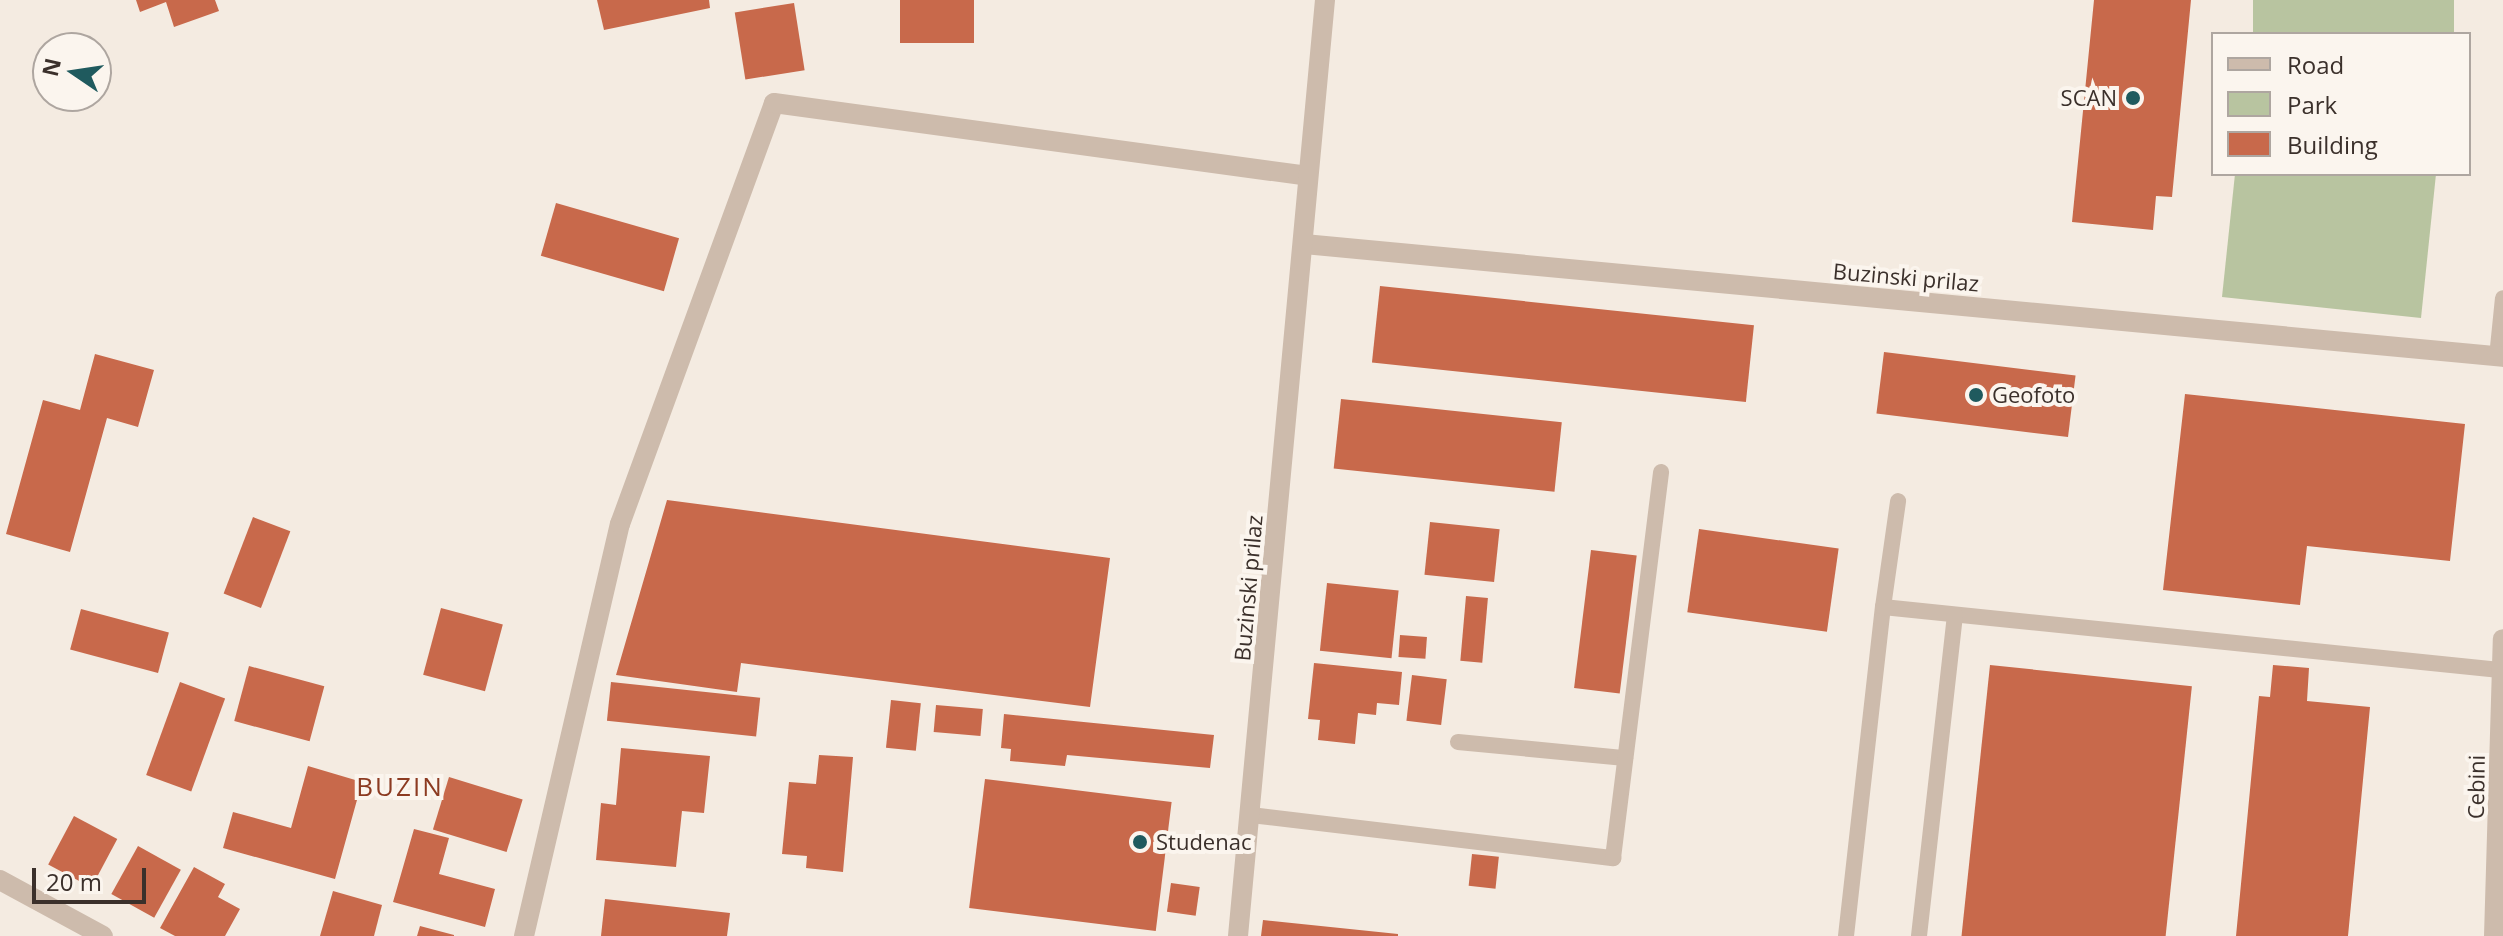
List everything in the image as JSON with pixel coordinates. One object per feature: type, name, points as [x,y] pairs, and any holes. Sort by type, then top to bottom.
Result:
[{"type":"street","name":"Buzinski prilaz","points":[[1238,936],[1325,0]]},
{"type":"street","points":[[524,936],[620,524],[774,103],[1308,176]]},
{"type":"street","name":"Buzinski prilaz","points":[[1304,244],[2500,357]]},
{"type":"street","name":"Cebini","points":[[2494,936],[2503,639]]},
{"type":"street","points":[[0,880],[103,936]]},
{"type":"lane","points":[[2500,357],[2503,298]]},
{"type":"lane","points":[[1251,815],[1613,858],[1661,472]]},
{"type":"lane","points":[[1846,936],[1898,501]]},
{"type":"lane","points":[[1883,607],[2500,670]]},
{"type":"lane","points":[[1919,936],[1955,615]]},
{"type":"lane","points":[[1458,742],[1625,758]]},
{"type":"green space","points":[[2253,0],[2454,0],[2454,32],[2253,32]]},
{"type":"green space","points":[[2235,176],[2436,176],[2421,318],[2222,297]]},
{"type":"building","points":[[136,0],[215,0],[219,11],[174,27],[166,2],[140,12]]},
{"type":"building","points":[[597,0],[709,0],[710,8],[604,30]]},
{"type":"building","points":[[900,0],[974,0],[974,43],[900,43]]},
{"type":"building","name":"SCAN","points":[[2094,0],[2191,0],[2172,197],[2156,196],[2153,230],[2072,222]]},
{"type":"building","points":[[794,3],[805,70],[745,80],[735,12]]},
{"type":"building","points":[[556,203],[679,238],[664,291],[541,256]]},
{"type":"building","points":[[1380,286],[1754,325],[1746,402],[1372,363]]},
{"type":"building","name":"Geofoto","points":[[1884,352],[2076,376],[2068,437],[1876,414]]},
{"type":"building","points":[[95,354],[154,370],[138,427],[107,418],[70,552],[6,534],[43,400],[80,410]]},
{"type":"building","points":[[2185,394],[2465,424],[2450,561],[2307,546],[2300,605],[2163,590]]},
{"type":"building","points":[[1341,399],[1562,422],[1554,492],[1334,469]]},
{"type":"building","points":[[667,500],[1110,558],[1090,707],[741,663],[737,692],[616,675]]},
{"type":"building","points":[[253,517],[290,531],[261,608],[224,594]]},
{"type":"building","points":[[1430,522],[1500,529],[1494,582],[1424,575]]},
{"type":"building","points":[[1699,529],[1839,549],[1827,632],[1687,612]]},
{"type":"building","points":[[1591,550],[1637,556],[1620,694],[1574,688]]},
{"type":"building","points":[[1327,583],[1399,591],[1391,658],[1320,651]]},
{"type":"building","points":[[1466,596],[1488,598],[1482,663],[1460,661]]},
{"type":"building","points":[[441,608],[503,625],[485,691],[423,675]]},
{"type":"building","points":[[81,609],[169,633],[158,673],[70,650]]},
{"type":"building","points":[[1400,635],[1427,637],[1425,659],[1398,657]]},
{"type":"building","points":[[1314,663],[1402,672],[1399,705],[1377,703],[1376,715],[1358,713],[1355,744],[1318,740],[1320,720],[1308,719]]},
{"type":"building","points":[[1990,665],[2192,686],[2166,936],[1962,936]]},
{"type":"building","points":[[2273,665],[2309,668],[2307,701],[2370,707],[2348,936],[2236,936],[2259,696],[2270,697]]},
{"type":"building","points":[[249,666],[324,686],[310,741],[234,721]]},
{"type":"building","points":[[1412,675],[1447,679],[1441,725],[1406,721]]},
{"type":"building","points":[[180,682],[225,698],[191,791],[146,775]]},
{"type":"building","points":[[611,682],[760,698],[756,736],[607,721]]},
{"type":"building","points":[[891,700],[921,703],[916,751],[886,748]]},
{"type":"building","points":[[936,705],[983,709],[980,736],[934,732]]},
{"type":"building","points":[[1004,714],[1214,735],[1210,768],[1067,755],[1065,766],[1010,761],[1011,749],[1001,748]]},
{"type":"building","points":[[621,748],[710,756],[704,813],[682,811],[676,867],[596,860],[601,803],[616,805]]},
{"type":"building","points":[[819,755],[853,757],[843,872],[806,868],[807,856],[782,854],[789,782],[816,784]]},
{"type":"building","points":[[308,766],[362,782],[335,879],[223,848],[233,812],[291,828]]},
{"type":"building","points":[[449,777],[523,800],[507,852],[433,830]]},
{"type":"building","points":[[985,779],[1172,802],[1156,931],[969,908]]},
{"type":"building","points":[[74,816],[117,839],[91,888],[48,865]]},
{"type":"building","points":[[414,829],[449,838],[439,874],[495,889],[485,927],[393,902]]},
{"type":"building","points":[[138,846],[181,870],[154,918],[111,894]]},
{"type":"building","points":[[1472,854],[1499,857],[1496,889],[1469,886]]},
{"type":"building","points":[[194,867],[225,884],[218,897],[240,909],[225,936],[175,936],[160,928]]},
{"type":"building","points":[[1171,883],[1200,887],[1196,916],[1167,912]]},
{"type":"building","points":[[333,891],[382,905],[374,936],[320,936]]},
{"type":"building","points":[[605,899],[730,913],[727,936],[601,936]]},
{"type":"building","points":[[1263,920],[1398,934],[1398,936],[1261,936]]},
{"type":"building","points":[[420,926],[454,935],[454,936],[417,936]]},
{"type":"place","name":"SCAN","points":[[2133,98]]},
{"type":"place","name":"Geofoto","points":[[1976,395]]},
{"type":"place","name":"Studenac","points":[[1140,842]]},
{"type":"district","name":"BUZIN","points":[[400,787]]}]
